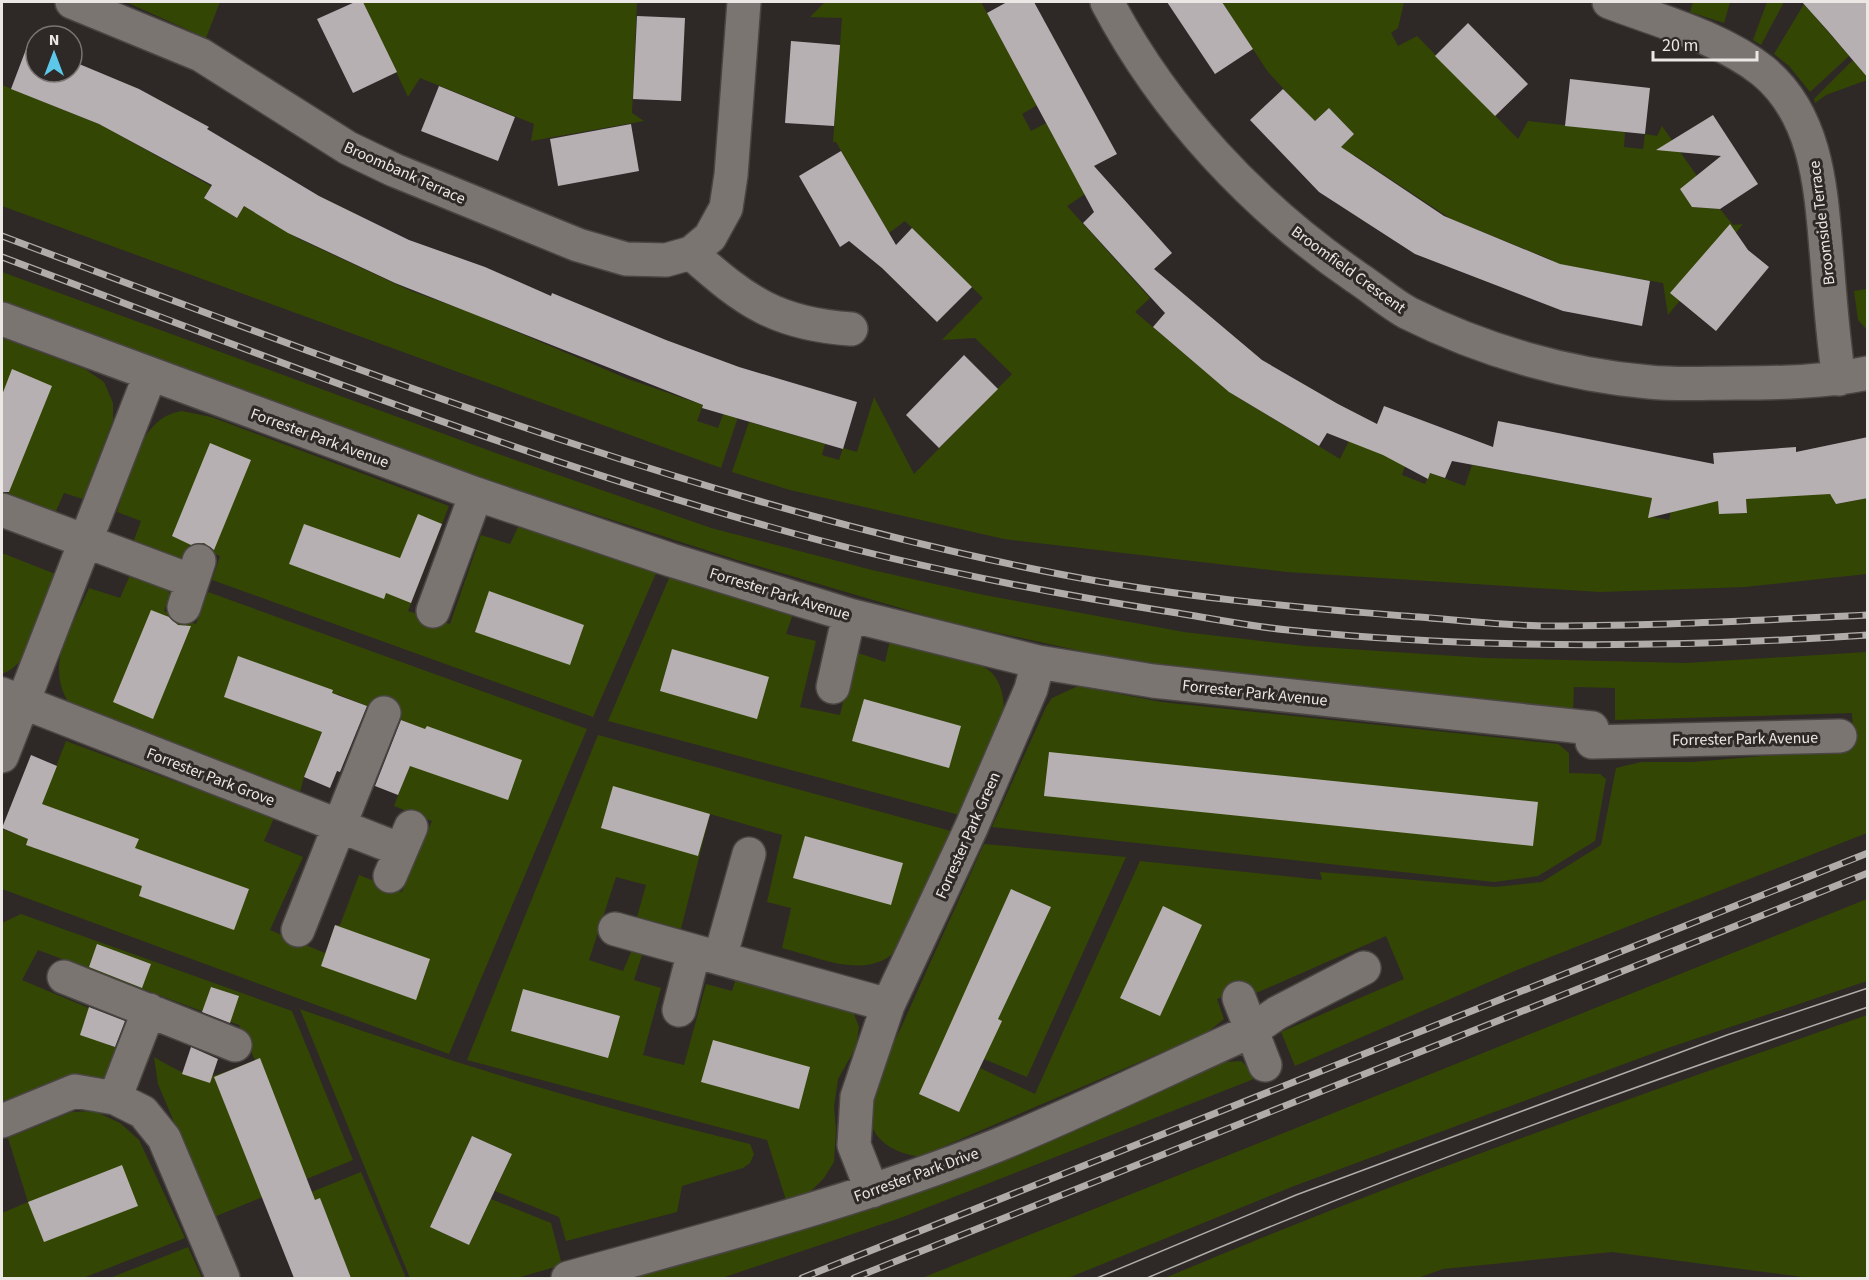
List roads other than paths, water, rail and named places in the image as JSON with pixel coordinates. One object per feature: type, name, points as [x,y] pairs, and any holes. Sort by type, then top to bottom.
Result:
[{"type":"street","name":"Broombank Terrace","points":[[72,2],[201,55],[348,148],[394,171],[578,245],[617,256],[666,260],[691,253]]},
{"type":"street","points":[[744,2],[731,175],[726,208],[710,237],[691,253],[722,281],[769,312],[819,327],[851,329]]},
{"type":"street","name":"Broomfield Crescent","points":[[1107,2],[1176,108],[1214,155],[1308,244],[1407,312],[1505,352],[1603,376],[1687,383],[1783,383],[1853,376]]},
{"type":"street","name":"Broomside Terrace","points":[[1609,2],[1732,52],[1761,70],[1786,95],[1808,138],[1819,179],[1853,376]]},
{"type":"street","name":"Forrester Park Avenue","points":[[2,319],[476,494],[671,560],[849,615],[1038,662],[1153,681],[1593,728],[1840,736]]},
{"type":"street","points":[[2,756],[11,698],[84,540],[150,375]]},
{"type":"street","points":[[433,611],[476,494]]},
{"type":"street","points":[[2,510],[192,583]]},
{"type":"street","points":[[833,687],[849,615]]},
{"type":"street","name":"Forrester Park Green","points":[[872,1191],[854,1145],[857,1097],[888,1005],[971,828],[1031,689],[1038,662]]},
{"type":"street","name":"Forrester Park Grove","points":[[11,698],[401,851]]},
{"type":"street","points":[[298,930],[384,713]]},
{"type":"street","points":[[680,1010],[707,955],[749,854]]},
{"type":"street","points":[[615,929],[888,1005]]},
{"type":"street","name":"Forrester Park Drive","points":[[568,1278],[776,1221],[872,1191],[998,1144],[1251,1031],[1277,1013],[1364,968]]},
{"type":"street","points":[[64,977],[235,1045]]},
{"type":"street","points":[[1239,998],[1265,1065]]},
{"type":"street","points":[[114,1098],[149,1010]]},
{"type":"street","points":[[2,1122],[75,1091],[114,1098],[142,1112],[164,1138],[224,1278]]},
{"type":"tram line","points":[[1097,1278],[1296,1195],[1727,1035],[1868,988]]},
{"type":"tram line","points":[[1147,1278],[1504,1135],[1868,1007]]},
{"type":"railway","points":[[2,236],[392,381],[655,470],[789,510],[923,544],[1059,574],[1144,589],[1231,600],[1513,625],[1629,625],[1868,615]]},
{"type":"railway","points":[[2,257],[382,400],[573,467],[767,526],[915,564],[1014,585],[1242,624],[1433,641],[1578,645],[1723,643],[1868,635]]},
{"type":"railway","points":[[802,1278],[1868,853]]},
{"type":"railway","points":[[854,1278],[1868,873]]}]
